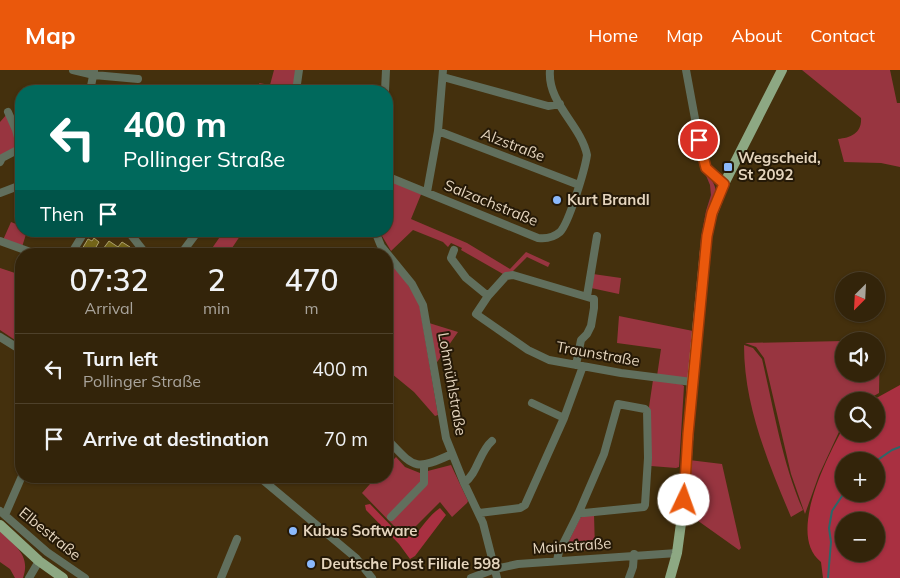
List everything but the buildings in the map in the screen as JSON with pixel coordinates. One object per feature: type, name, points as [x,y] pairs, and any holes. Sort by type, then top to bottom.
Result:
[{"type":"main road","points":[[670,578],[677,553],[684,500],[692,382],[707,236],[712,213],[724,184],[782,70]]},
{"type":"main road","points":[[0,525],[39,561],[63,578]]},
{"type":"street","points":[[73,70],[138,79]]},
{"type":"street","points":[[297,85],[299,70]]},
{"type":"street","points":[[385,85],[386,70]]},
{"type":"street","name":"Salzachstraße","points":[[393,179],[538,238],[548,238],[555,235],[564,227],[579,185],[586,153],[550,83],[550,70]]},
{"type":"street","points":[[686,70],[703,162],[711,174],[724,184]]},
{"type":"street","points":[[426,192],[438,131],[443,74],[548,106],[560,104]]},
{"type":"street","points":[[8,112],[15,123]]},
{"type":"street","name":"Alzstraße","points":[[438,131],[579,185]]},
{"type":"street","points":[[0,162],[2,158],[15,152]]},
{"type":"street","points":[[0,194],[15,188]]},
{"type":"street","points":[[587,296],[597,236]]},
{"type":"street","points":[[75,248],[82,237]]},
{"type":"street","points":[[186,248],[194,237]]},
{"type":"street","points":[[134,239],[140,248]]},
{"type":"street","points":[[0,241],[19,248]]},
{"type":"street","points":[[454,250],[452,258],[462,275],[488,296],[503,278],[513,274],[594,299],[590,331],[580,343],[580,366],[564,418],[524,506],[479,513]]},
{"type":"street","name":"Lohmühlstraße","points":[[393,261],[412,284],[423,305],[443,425],[452,454],[488,536],[497,578]]},
{"type":"street","name":"Traunstraße","points":[[488,296],[477,312],[477,316],[536,354],[549,360],[692,382]]},
{"type":"street","points":[[0,337],[15,346]]},
{"type":"street","points":[[532,403],[564,418]]},
{"type":"street","points":[[557,560],[604,454],[618,404],[645,409],[647,411],[648,458],[646,505],[644,507],[579,512]]},
{"type":"street","points":[[464,483],[469,479],[485,448],[492,441]]},
{"type":"street","points":[[393,445],[410,462],[417,466],[424,466],[452,454]]},
{"type":"street","points":[[391,517],[424,483],[424,466]]},
{"type":"street","points":[[2,513],[18,483]]},
{"type":"street","points":[[266,483],[356,558],[372,578]]},
{"type":"street","name":"Elbestraße","points":[[2,513],[47,552],[85,578]]},
{"type":"street","points":[[221,578],[237,539]]},
{"type":"street","name":"Mainstraße","points":[[471,578],[495,569],[518,564],[634,554],[677,553]]},
{"type":"street","points":[[629,578],[633,567],[634,554]]},
{"type":"street","points":[[32,577],[39,561]]},
{"type":"shaded area","points":[[274,70],[296,70],[295,85],[270,85]]},
{"type":"shaded area","points":[[802,70],[890,70],[897,103],[900,103],[900,167],[881,163],[844,162],[838,139],[855,134],[860,127],[861,118]]},
{"type":"shaded area","points":[[7,114],[15,135],[15,148],[0,157],[0,122]]},
{"type":"shaded area","points":[[700,161],[715,190],[708,215],[688,379],[657,376],[661,349],[617,343],[619,316],[693,331],[701,238],[711,195],[710,185]]},
{"type":"shaded area","points":[[393,182],[422,192],[411,219],[467,243],[510,269],[526,252],[550,263],[548,267],[527,257],[512,272],[503,274],[461,250],[462,248],[451,243],[448,247],[443,242],[413,230],[393,249],[389,248],[383,237],[393,237]]},
{"type":"shaded area","points":[[11,222],[15,224],[15,237],[25,237],[22,247],[3,240]]},
{"type":"shaded area","points":[[220,237],[239,237],[232,248],[212,248]]},
{"type":"shaded area","points":[[393,264],[419,302],[438,415],[435,416],[414,392],[393,375]]},
{"type":"shaded area","points":[[0,268],[15,273],[15,340],[0,330]]},
{"type":"shaded area","points":[[593,274],[621,278],[619,294],[591,288]]},
{"type":"shaded area","points":[[429,323],[458,332],[435,365]]},
{"type":"shaded area","points":[[835,341],[835,382],[879,382],[879,392],[835,392],[835,440],[819,475],[805,514],[791,474],[764,358],[756,347],[745,343]]},
{"type":"shaded area","points":[[744,345],[753,348],[762,359],[784,455],[803,510],[791,517],[766,454],[753,412],[745,368]]},
{"type":"shaded area","points":[[653,380],[684,386],[679,467],[676,468],[651,466],[649,407]]},
{"type":"shaded area","points":[[900,385],[900,578],[823,578],[821,562],[811,550],[808,534],[813,495],[836,442],[885,442],[885,393]]},
{"type":"shaded area","points":[[396,457],[405,467],[420,473],[451,465],[468,501],[467,503],[452,517],[440,502],[408,534],[394,526],[362,493],[371,483],[393,483],[393,460]]},
{"type":"shaded area","points":[[689,460],[722,464],[741,548],[739,550],[687,513]]},
{"type":"shaded area","points":[[370,504],[400,535],[413,537],[440,508],[446,515],[415,556],[410,559],[399,544],[366,510],[365,505]]},
{"type":"shaded area","points":[[594,514],[595,550],[564,551],[580,518]]},
{"type":"shaded area","points":[[0,531],[16,546],[23,557],[25,570],[23,578],[15,578],[10,569],[0,562]]},
{"type":"waterway","points":[[885,455],[900,447]]},
{"type":"waterway","points":[[828,578],[831,542],[829,528],[832,511],[838,502]]},
{"type":"place","name":"Wegscheid, St 2092","points":[[728,167]]},
{"type":"place","name":"Kurt Brandl","points":[[557,200]]},
{"type":"place","name":"Kubus Software","points":[[293,531]]},
{"type":"place","name":"Deutsche Post Filiale 598","points":[[311,564]]},
{"type":"route","points":[[684,500],[692,382],[707,236],[712,213],[724,184],[716,179],[706,168],[699,140]]}]
